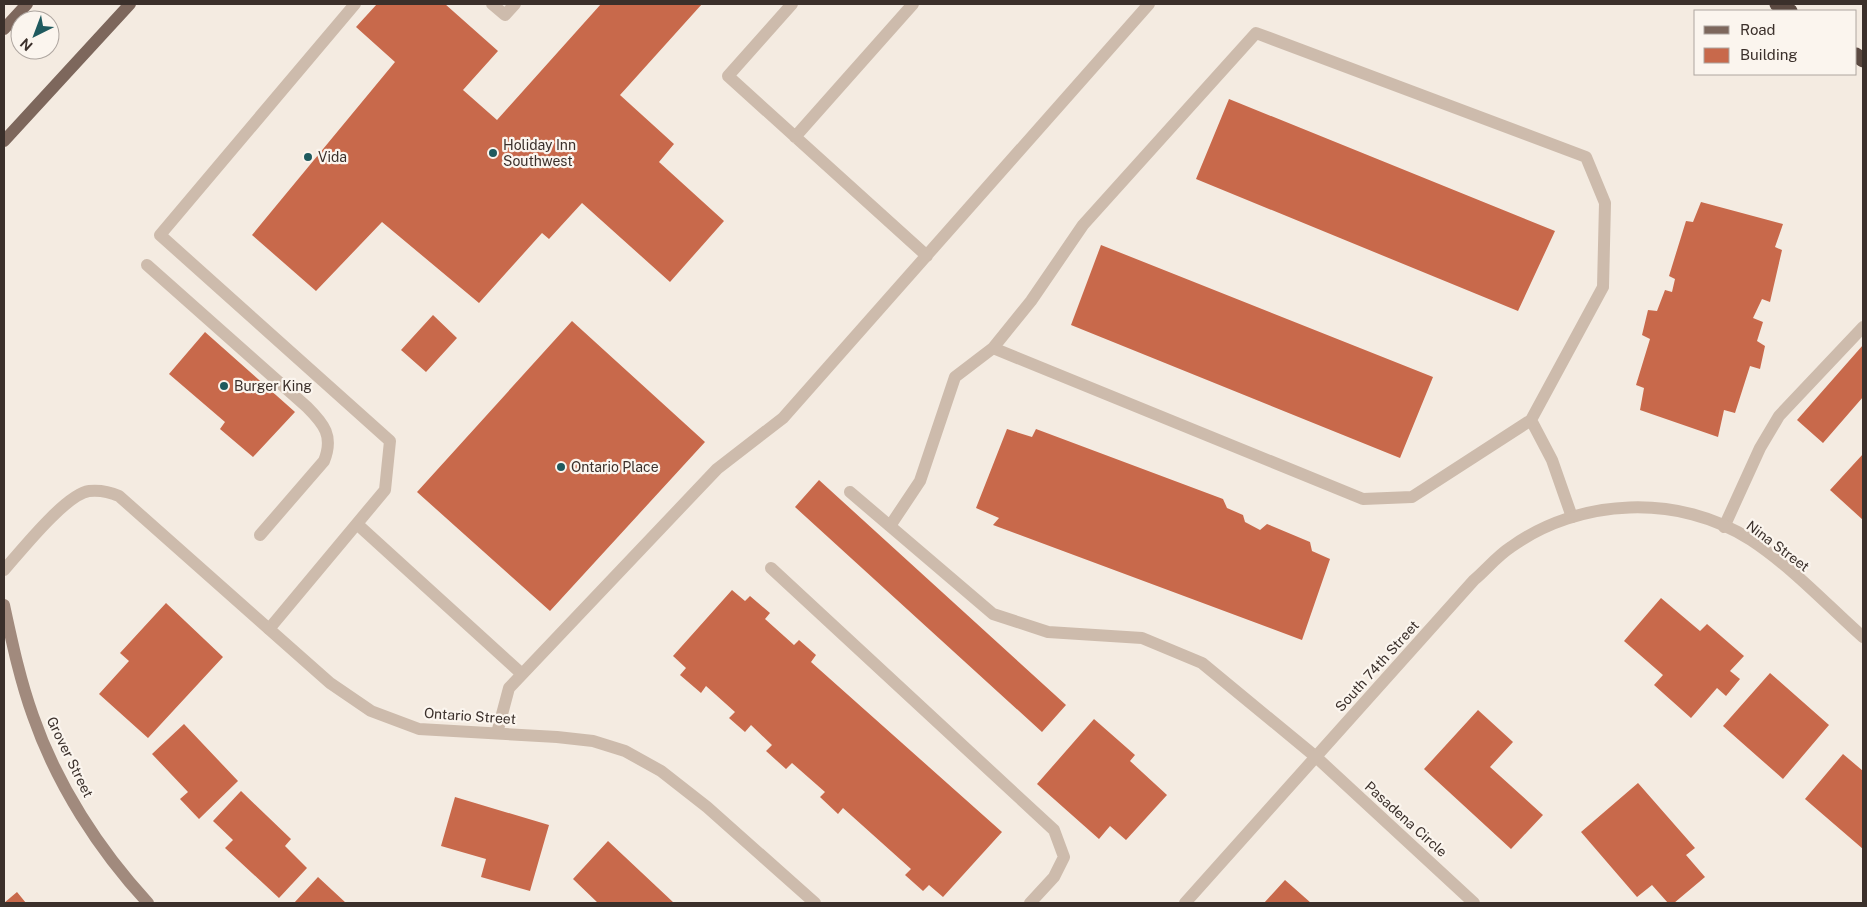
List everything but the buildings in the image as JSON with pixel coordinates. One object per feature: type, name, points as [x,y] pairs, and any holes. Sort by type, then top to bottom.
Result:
[{"type":"highway","points":[[1777,4],[1788,10]]},
{"type":"main road","points":[[4,29],[27,4]]},
{"type":"main road","points":[[4,140],[130,4]]},
{"type":"street","points":[[269,629],[385,490],[390,441],[160,235],[355,4]]},
{"type":"street","points":[[492,4],[505,15],[515,4]]},
{"type":"street","points":[[792,4],[728,76],[927,256]]},
{"type":"street","points":[[796,137],[913,4]]},
{"type":"street","points":[[497,733],[509,688],[717,469],[783,418],[1150,4]]},
{"type":"street","points":[[890,526],[920,481],[955,377],[993,348],[1031,302],[1083,225],[1256,34],[1586,157],[1605,203],[1603,287],[1532,420],[1412,497],[1363,499],[993,348]]},
{"type":"street","points":[[146,264],[320,420],[327,434],[328,449],[324,460],[260,535]]},
{"type":"street","points":[[1724,527],[1760,448],[1779,416],[1863,327]]},
{"type":"street","points":[[1532,420],[1552,460],[1572,517]]},
{"type":"street","name":"Ontario Street","points":[[4,570],[46,522],[87,491],[109,492],[119,496],[330,683],[371,711],[419,729],[557,736],[593,741],[625,751],[643,759],[708,807],[815,903]]},
{"type":"street","name":"Pasadena Circle","points":[[850,492],[993,614],[1048,632],[1142,638],[1202,663],[1316,757],[1474,903]]},
{"type":"street","name":"Nina Street","points":[[1630,507],[1668,509],[1724,527],[1751,540],[1863,637]]},
{"type":"street","name":"South 74th Street","points":[[1185,903],[1474,580],[1510,547],[1543,528],[1572,517],[1607,508],[1630,507]]},
{"type":"street","points":[[356,524],[522,674]]},
{"type":"street","points":[[771,568],[1054,830],[1064,857],[1054,877],[1030,903]]},
{"type":"street","name":"Grover Street","points":[[4,605],[32,715],[49,755],[90,829],[113,863],[148,903]]},
{"type":"place","name":"Holiday Inn Southwest","points":[[493,153]]},
{"type":"place","name":"Vida","points":[[308,157]]},
{"type":"place","name":"Burger King","points":[[224,386]]},
{"type":"place","name":"Ontario Place","points":[[561,467]]}]
